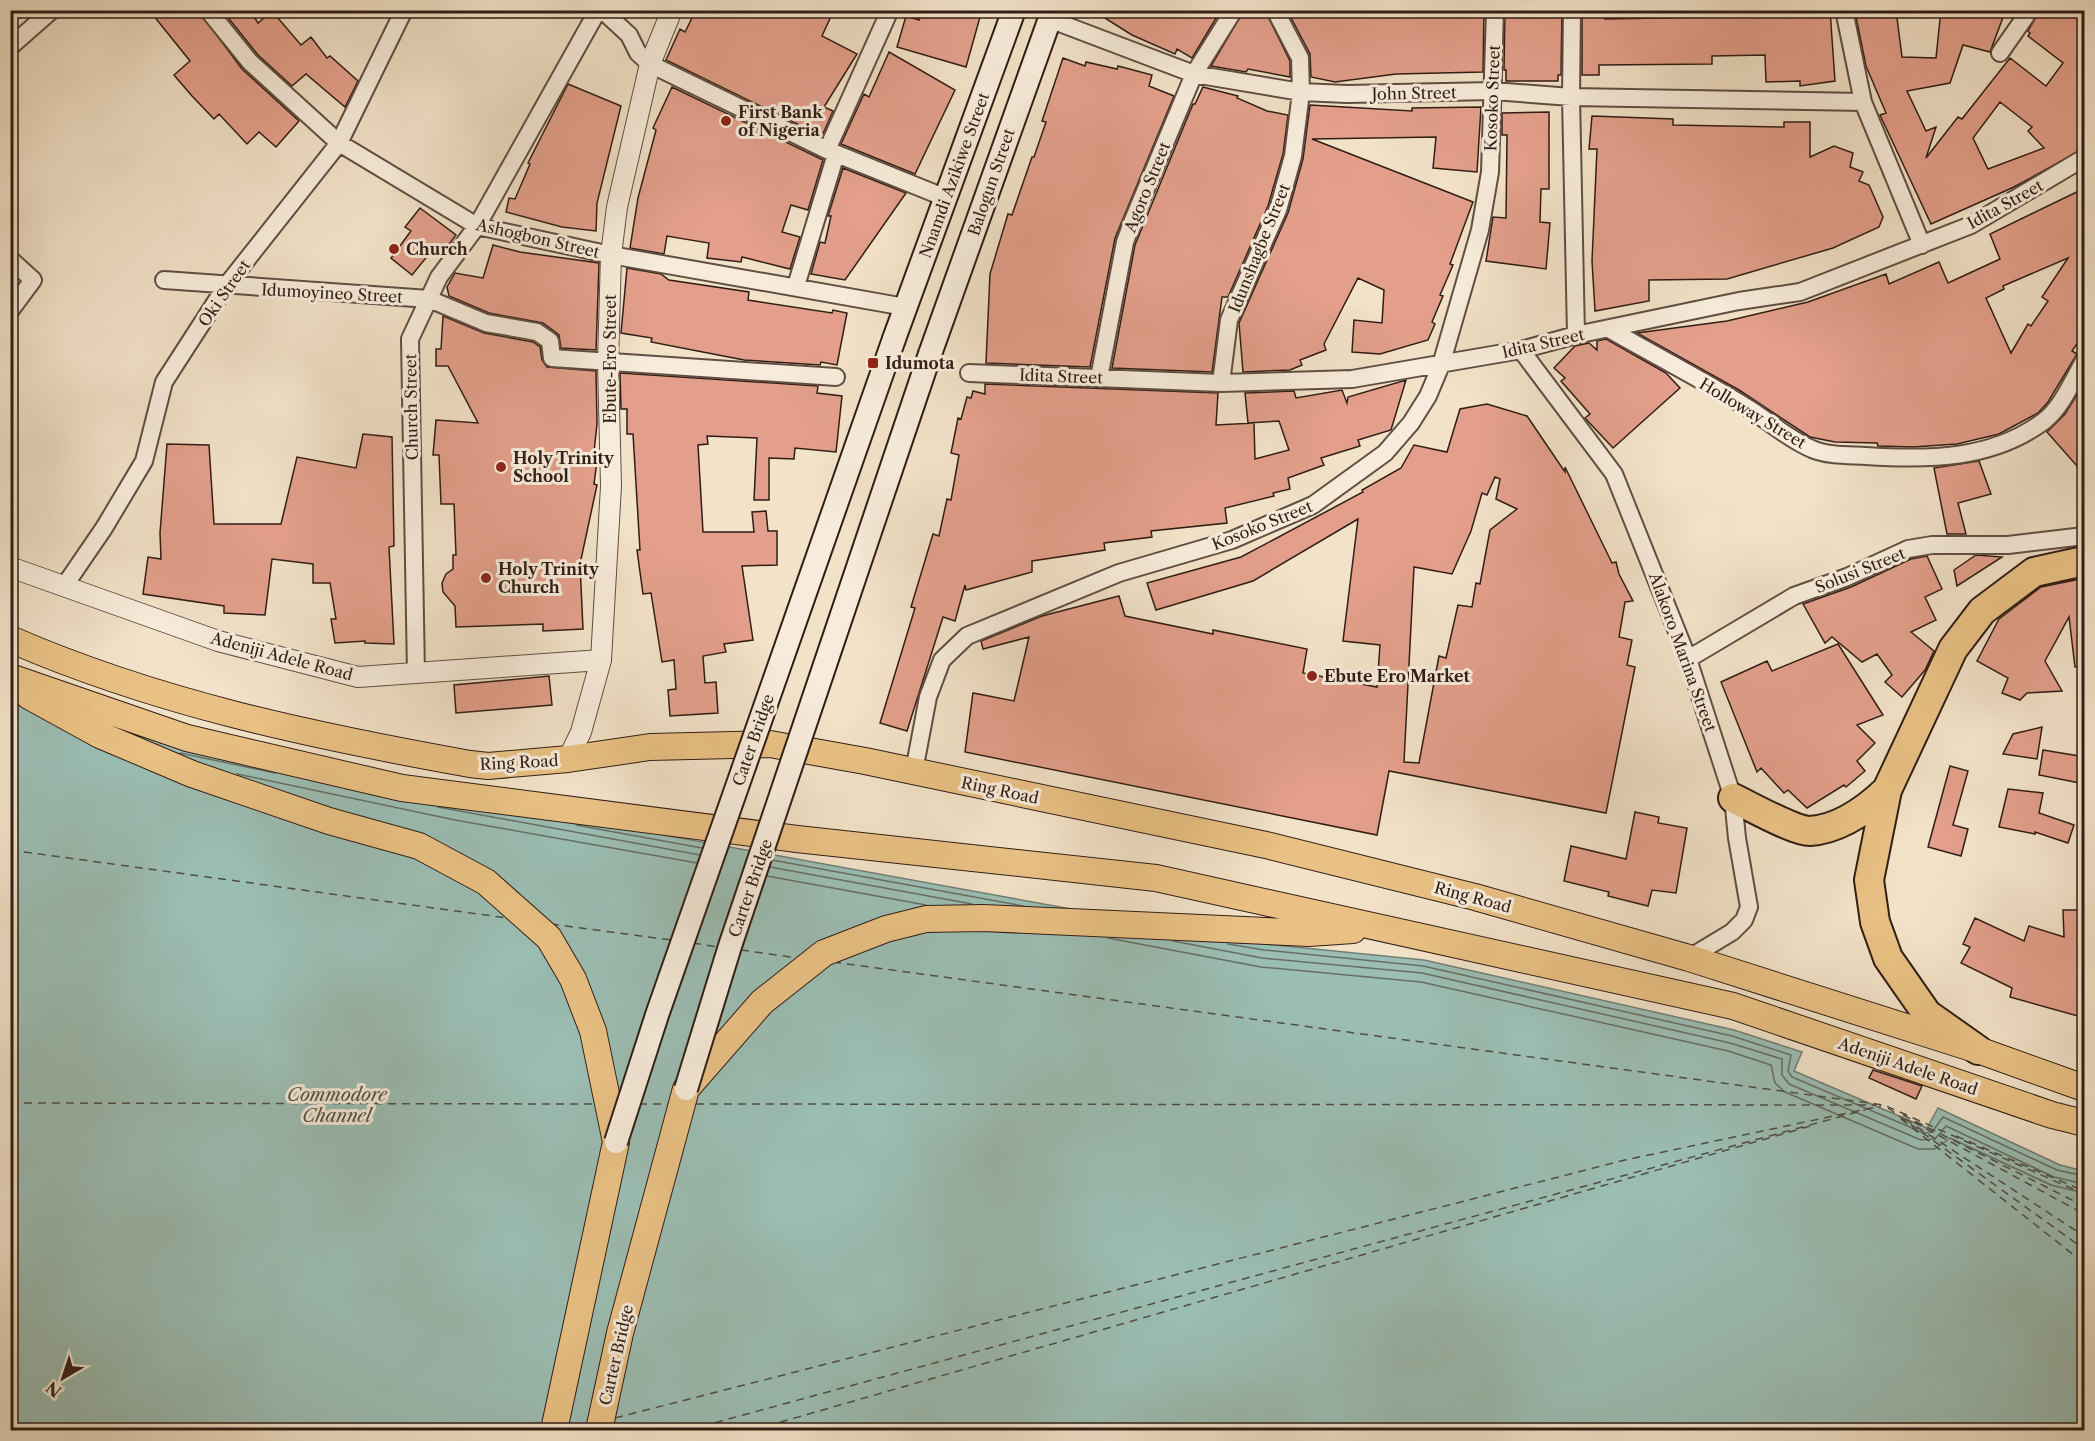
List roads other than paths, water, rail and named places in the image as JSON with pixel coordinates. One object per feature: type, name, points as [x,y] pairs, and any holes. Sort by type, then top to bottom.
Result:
[{"type":"highway","points":[[1978,1050],[1927,1014],[1888,958],[1875,922],[1869,880],[1887,790],[1953,649],[1982,611],[2034,572],[2072,562]]},
{"type":"highway","points":[[1733,798],[1779,820],[1809,831],[1838,824],[1867,808],[1887,790]]},
{"type":"main road","name":"Balogun Street","points":[[930,354],[1051,15]]},
{"type":"main road","name":"Nnamdi Azikiwe Street","points":[[894,339],[1011,18]]},
{"type":"main road","name":"Cater Bridge","points":[[616,1142],[665,993],[894,339]]},
{"type":"main road","name":"Carter Bridge","points":[[599,1431],[620,1334],[686,1089],[730,946],[930,354]]},
{"type":"main road","name":"Ring Road","points":[[10,639],[56,659],[161,695],[320,737],[488,766],[568,759],[650,747],[770,744],[914,771],[1266,845],[1475,897],[1689,958],[1978,1050],[2085,1088]]},
{"type":"main road","name":"Ring Road","points":[[10,676],[198,740],[402,788],[797,839],[1156,878],[1733,1006]]},
{"type":"main road","points":[[10,686],[100,735],[192,774],[329,820],[418,846],[486,882],[549,938],[573,979],[593,1031],[616,1142],[554,1431]]},
{"type":"main road","points":[[686,1089],[762,1002],[824,953],[886,929],[927,919],[983,918],[1310,933],[1378,928]]},
{"type":"main road","name":"Adeniji Adele Road","points":[[1733,1006],[2052,1115],[2085,1123]]},
{"type":"street","points":[[10,47],[52,10]]},
{"type":"street","name":"Ashogbon Street","points":[[207,10],[250,62],[339,143],[477,226],[611,255],[905,307]]},
{"type":"street","name":"Oki Street","points":[[65,585],[135,480],[144,461],[164,382],[226,286],[339,143],[404,10]]},
{"type":"street","points":[[600,10],[629,35],[638,53],[650,64],[832,152],[946,198]]},
{"type":"street","name":"Church Street","points":[[416,673],[410,339],[439,277],[477,226],[600,10]]},
{"type":"street","name":"Ebute-Ero Street","points":[[568,759],[581,732],[601,660],[611,486],[608,363],[611,255],[617,207],[650,64],[672,10]]},
{"type":"street","points":[[796,286],[832,152],[890,10]]},
{"type":"street","name":"Agoro Street","points":[[1099,378],[1125,242],[1194,74],[1234,10]]},
{"type":"street","name":"Idunshagbe Street","points":[[1221,383],[1229,320],[1287,184],[1301,92],[1300,58],[1275,10]]},
{"type":"street","name":"Kosoko Street","points":[[914,771],[928,697],[942,660],[967,636],[1119,573],[1232,540],[1313,506],[1384,453],[1411,423],[1428,396],[1441,365],[1480,230],[1490,172],[1495,10]]},
{"type":"street","points":[[1572,10],[1571,97],[1576,335]]},
{"type":"street","points":[[1844,10],[1863,102],[1923,245]]},
{"type":"street","points":[[2000,53],[2030,10]]},
{"type":"street","name":"John Street","points":[[1051,15],[1194,74],[1301,92],[1347,94],[1493,91],[1571,97],[1863,102]]},
{"type":"street","name":"Idita Street","points":[[969,374],[1221,383],[1352,378],[1521,350],[1576,335],[1739,301],[1800,292],[1971,225],[2083,161]]},
{"type":"street","points":[[10,259],[33,280],[10,311]]},
{"type":"street","name":"Idumoyineo Street","points":[[164,280],[429,298]]},
{"type":"street","points":[[429,298],[486,323],[537,333],[550,341],[552,358],[836,377]]},
{"type":"street","name":"Holloway Street","points":[[1609,329],[1752,411],[1786,435],[1814,450],[1836,454],[1906,459],[1965,455],[1994,448],[2026,433],[2047,419],[2065,396],[2085,361]]},
{"type":"street","name":"Alakoro Marina Street","points":[[1521,350],[1614,474],[1688,659],[1733,798],[1737,838],[1749,907],[1744,920],[1732,932],[1689,958]]},
{"type":"street","name":"Solusi Street","points":[[1688,659],[1794,596],[1847,577],[1908,549],[1973,543],[2008,545],[2085,536]]},
{"type":"street","name":"Adeniji Adele Road","points":[[10,567],[218,641],[358,677],[601,660]]},
{"type":"water","name":"Commodore Channel","points":[[10,686],[460,798],[1264,944],[1424,960],[1734,1030],[1802,1052],[1794,1071],[1927,1128],[1938,1108],[2060,1165],[2084,1171],[2084,1430],[11,1430]]},
{"type":"place","name":"First Bank of Nigeria","points":[[726,121]]},
{"type":"place","name":"Church","points":[[394,249]]},
{"type":"place","name":"Idumota","points":[[873,363]]},
{"type":"place","name":"Holy Trinity School","points":[[501,467]]},
{"type":"place","name":"Holy Trinity Church","points":[[486,578]]},
{"type":"place","name":"Ebute Ero Market","points":[[1312,676]]}]
